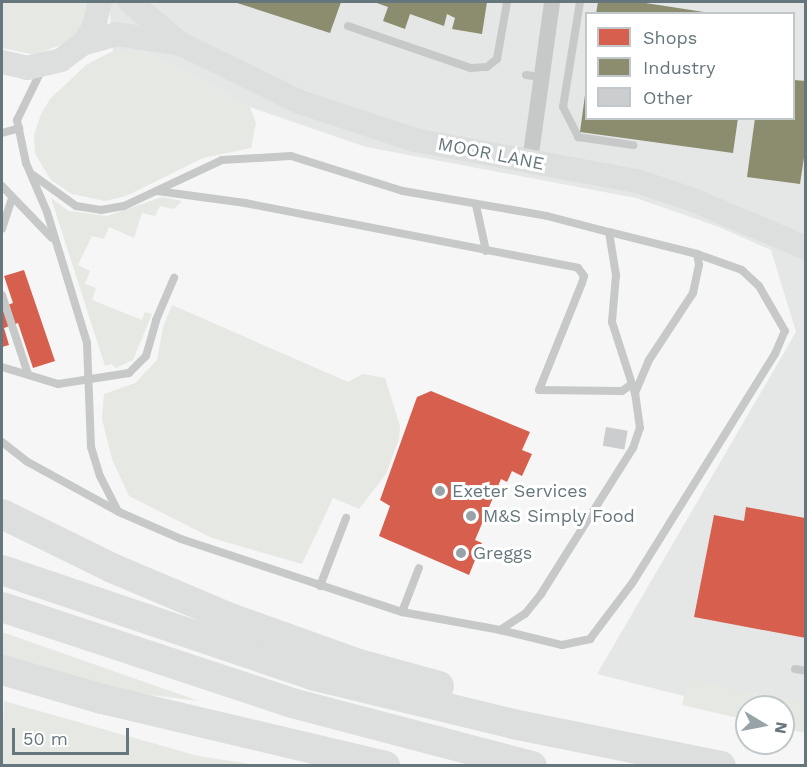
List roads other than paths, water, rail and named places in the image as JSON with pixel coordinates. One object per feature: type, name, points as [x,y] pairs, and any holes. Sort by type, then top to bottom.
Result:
[{"type":"highway","points":[[2,514],[112,568],[233,619],[359,664],[562,721],[617,746]]},
{"type":"highway","points":[[2,570],[315,676],[617,746],[721,765]]},
{"type":"highway","points":[[2,607],[292,704],[532,765]]},
{"type":"highway","points":[[2,670],[102,699],[385,765]]},
{"type":"main road","points":[[2,62],[27,68],[44,66],[62,60],[82,44],[93,27],[100,2]]},
{"type":"main road","name":"MOOR LANE","points":[[130,2],[181,44]]},
{"type":"main road","name":"MOOR LANE","points":[[82,44],[116,34],[139,34],[181,44],[289,97],[378,130],[637,181],[693,200],[806,248]]},
{"type":"street","points":[[530,161],[533,76],[552,2]]},
{"type":"lane","points":[[348,26],[471,68],[486,67],[496,59],[507,2]]},
{"type":"lane","points":[[580,2],[563,107],[578,138],[633,145]]},
{"type":"lane","points":[[44,66],[18,112],[19,128],[33,176],[47,212],[52,239],[87,343],[86,379],[91,447],[100,476],[118,512]]},
{"type":"lane","points":[[2,133],[19,128]]},
{"type":"lane","points":[[2,442],[26,461],[118,512],[181,539],[402,612],[500,630],[562,645],[590,639],[633,582],[775,354],[785,332],[759,286],[742,270],[697,254],[547,216],[403,191],[291,156],[236,156],[201,168],[124,206],[92,210],[68,203],[33,176]]},
{"type":"lane","points":[[2,186],[52,239]]},
{"type":"lane","points":[[2,191],[2,200]]},
{"type":"lane","points":[[157,191],[244,203],[578,268],[584,276],[539,390],[622,391],[634,389]]},
{"type":"lane","points":[[2,229],[12,199]]},
{"type":"lane","points":[[476,205],[486,251]]},
{"type":"lane","points":[[500,630],[525,614],[541,594],[633,448],[640,429],[634,389],[612,322],[616,275],[609,232]]},
{"type":"lane","points":[[634,389],[648,360],[693,292],[699,265],[697,254]]},
{"type":"lane","points":[[2,367],[58,384],[129,373],[140,365],[153,341],[156,320],[174,278]]},
{"type":"lane","points":[[2,295],[28,374]]},
{"type":"lane","points":[[320,586],[346,518]]},
{"type":"lane","points":[[402,612],[419,568]]},
{"type":"lane","points":[[795,669],[806,671]]},
{"type":"place","name":"Exeter Services","points":[[440,491]]},
{"type":"place","name":"M&S Simply Food","points":[[471,516]]},
{"type":"place","name":"Greggs","points":[[461,553]]}]
